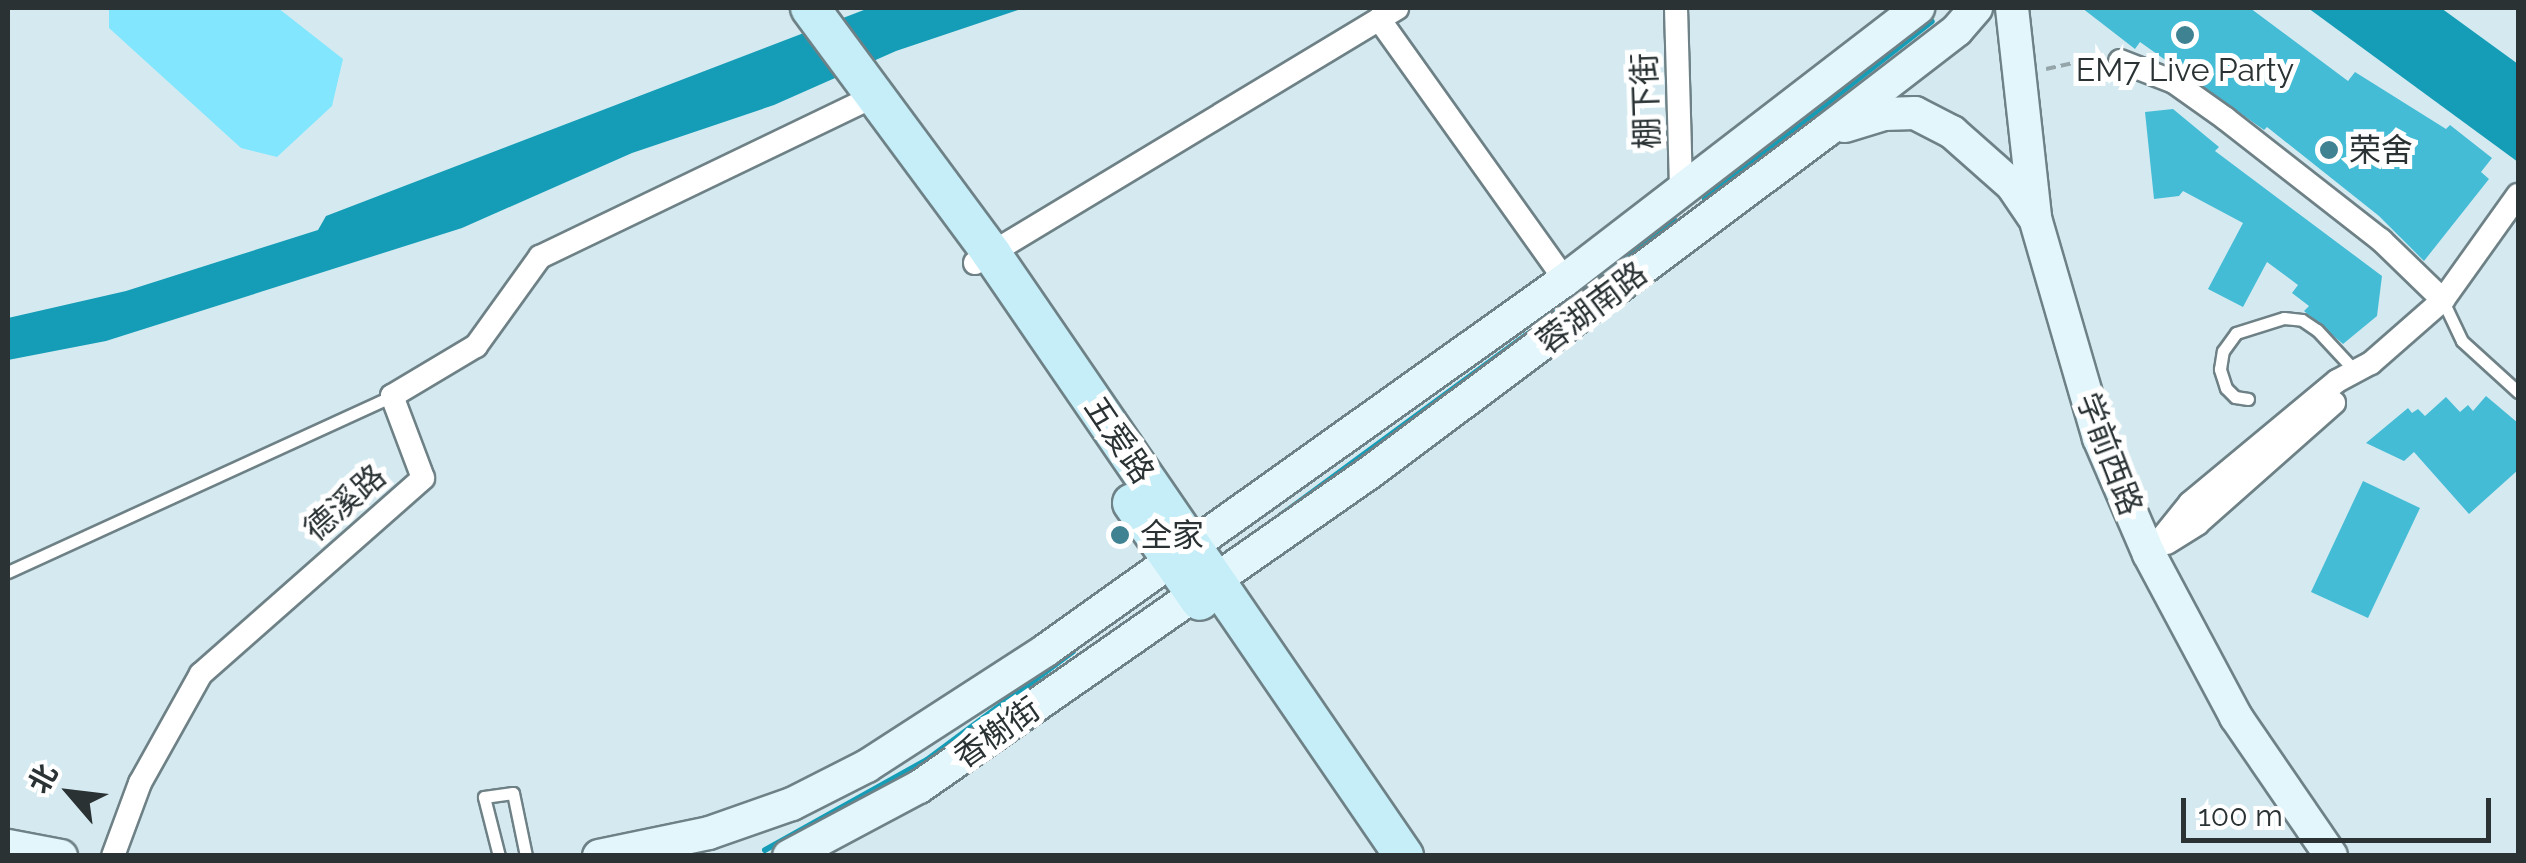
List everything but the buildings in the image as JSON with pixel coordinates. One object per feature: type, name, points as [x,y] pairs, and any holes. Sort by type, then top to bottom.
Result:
[{"type":"main road","name":"蓉湖南路","points":[[598,856],[709,833],[792,804],[852,773],[1046,650],[1565,280],[1918,8]]},
{"type":"main road","name":"蓉湖南路","points":[[1206,588],[1826,132],[1956,30],[1976,8]]},
{"type":"main road","name":"学前西路","points":[[2012,8],[2035,218],[2099,438],[2150,554],[2236,718],[2331,854]]},
{"type":"main road","name":"五爱路","points":[[804,10],[855,89],[983,258],[1180,552],[1404,856]]},
{"type":"main road","points":[[1826,132],[1884,114],[1916,114],[1952,132],[2012,185],[2035,218]]},
{"type":"main road","points":[[1681,192],[1702,224]]},
{"type":"main road","name":"五爱路","points":[[1206,588],[1373,856]]},
{"type":"main road","name":"香榭街","points":[[788,856],[919,786],[1206,588]]},
{"type":"main road","points":[[8,846],[61,856]]},
{"type":"street","name":"棚下街","points":[[1676,8],[1681,192]]},
{"type":"street","points":[[983,258],[1388,13],[1565,280]]},
{"type":"street","points":[[2110,59],[2174,82],[2226,119],[2380,240],[2442,300]]},
{"type":"street","points":[[392,396],[476,346],[540,257],[855,89]]},
{"type":"street","points":[[2150,554],[2197,524],[2348,390],[2357,373],[2442,300],[2518,195]]},
{"type":"street","name":"德溪路","points":[[113,856],[140,783],[200,674],[423,478],[392,396]]},
{"type":"lane","points":[[2442,300],[2462,341],[2518,392]]},
{"type":"lane","points":[[2248,399],[2236,397],[2226,388],[2220,370],[2222,351],[2236,333],[2284,318],[2302,320],[2318,330],[2357,373]]},
{"type":"lane","points":[[8,572],[392,396]]},
{"type":"lane","points":[[498,856],[484,797],[513,793],[526,856]]},
{"type":"path","points":[[2017,75],[2110,59]]},
{"type":"shaded area","points":[[109,8],[278,8],[343,59],[332,106],[277,157],[241,148],[109,28]]},
{"type":"shaded area","points":[[869,8],[1024,8],[896,51],[774,105],[632,153],[462,228],[106,341],[8,360],[8,318],[126,291],[318,230],[326,216]]},
{"type":"shaded area","points":[[2308,8],[2441,8],[2518,64],[2518,162]]},
{"type":"waterway","points":[[1705,199],[1932,21]]},
{"type":"waterway","points":[[1546,320],[1676,221]]},
{"type":"waterway","points":[[1280,516],[1528,334]]},
{"type":"waterway","points":[[765,850],[927,760],[1073,651]]},
{"type":"place","name":"EM7 Live Party","points":[[2185,35]]},
{"type":"place","name":"荣舍","points":[[2329,150]]},
{"type":"place","name":"全家","points":[[1120,535]]}]
